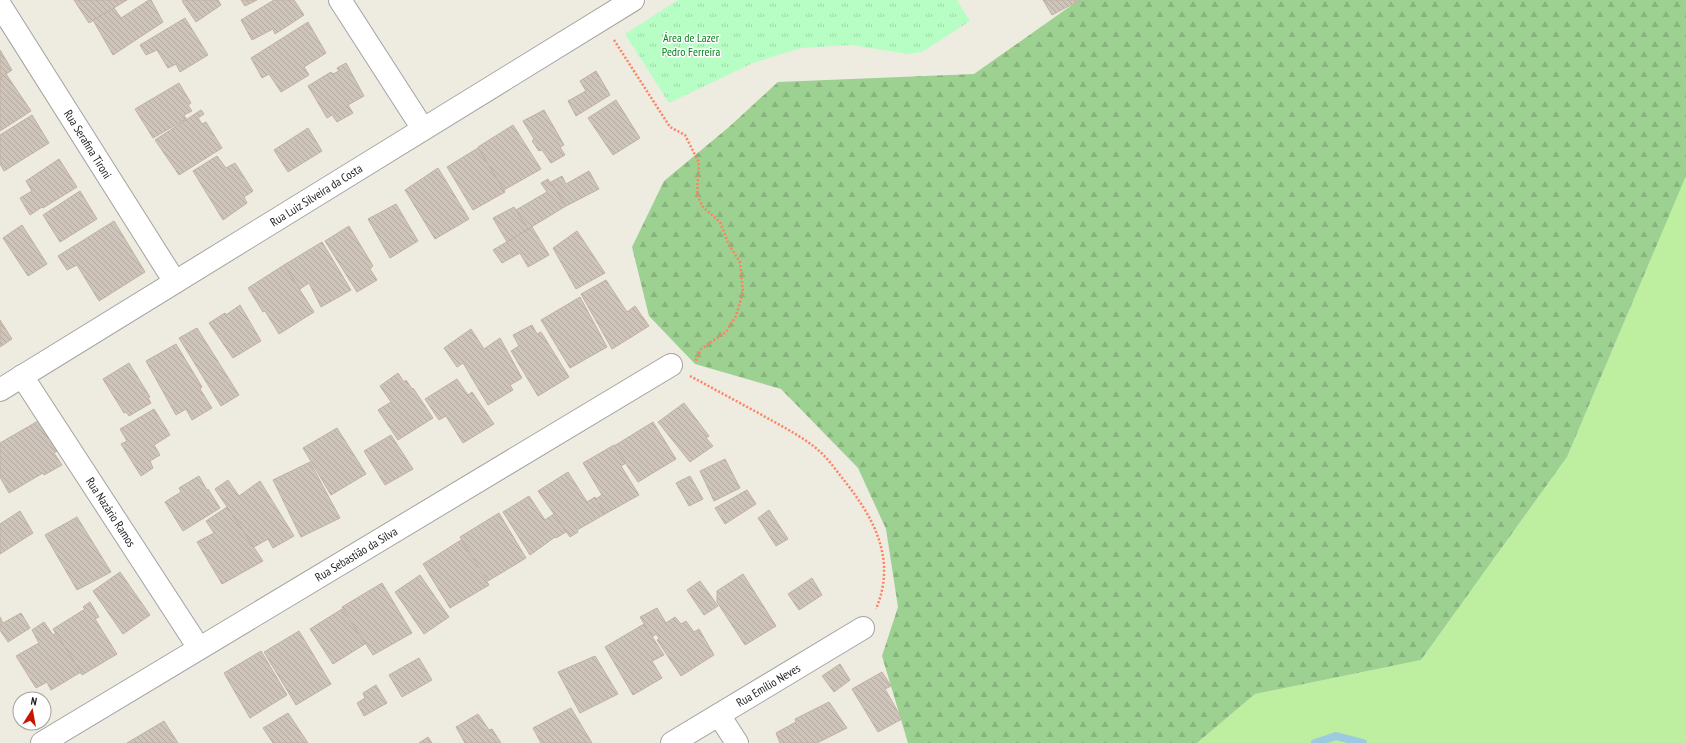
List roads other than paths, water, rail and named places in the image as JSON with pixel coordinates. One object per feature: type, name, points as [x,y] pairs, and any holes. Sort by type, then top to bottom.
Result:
[{"type":"street","points":[[340,0],[423,130]]},
{"type":"street","name":"Rua Luiz Silveira da Costa","points":[[0,390],[633,0]]},
{"type":"street","name":"Rua Serafina Tironi","points":[[0,5],[175,282]]},
{"type":"street","name":"Rua Sebastião da Silva","points":[[42,743],[199,648],[680,370]]},
{"type":"street","name":"Rua Nazário Ramos","points":[[22,376],[199,648]]},
{"type":"street","name":"Rua Emílio Neves","points":[[672,743],[863,628]]},
{"type":"street","points":[[719,715],[737,743]]},
{"type":"waterway","points":[[1315,743],[1336,736],[1363,743]]},
{"type":"park label","name":"Área de Lazer Pedro Ferreira","points":[[691,44]]}]
